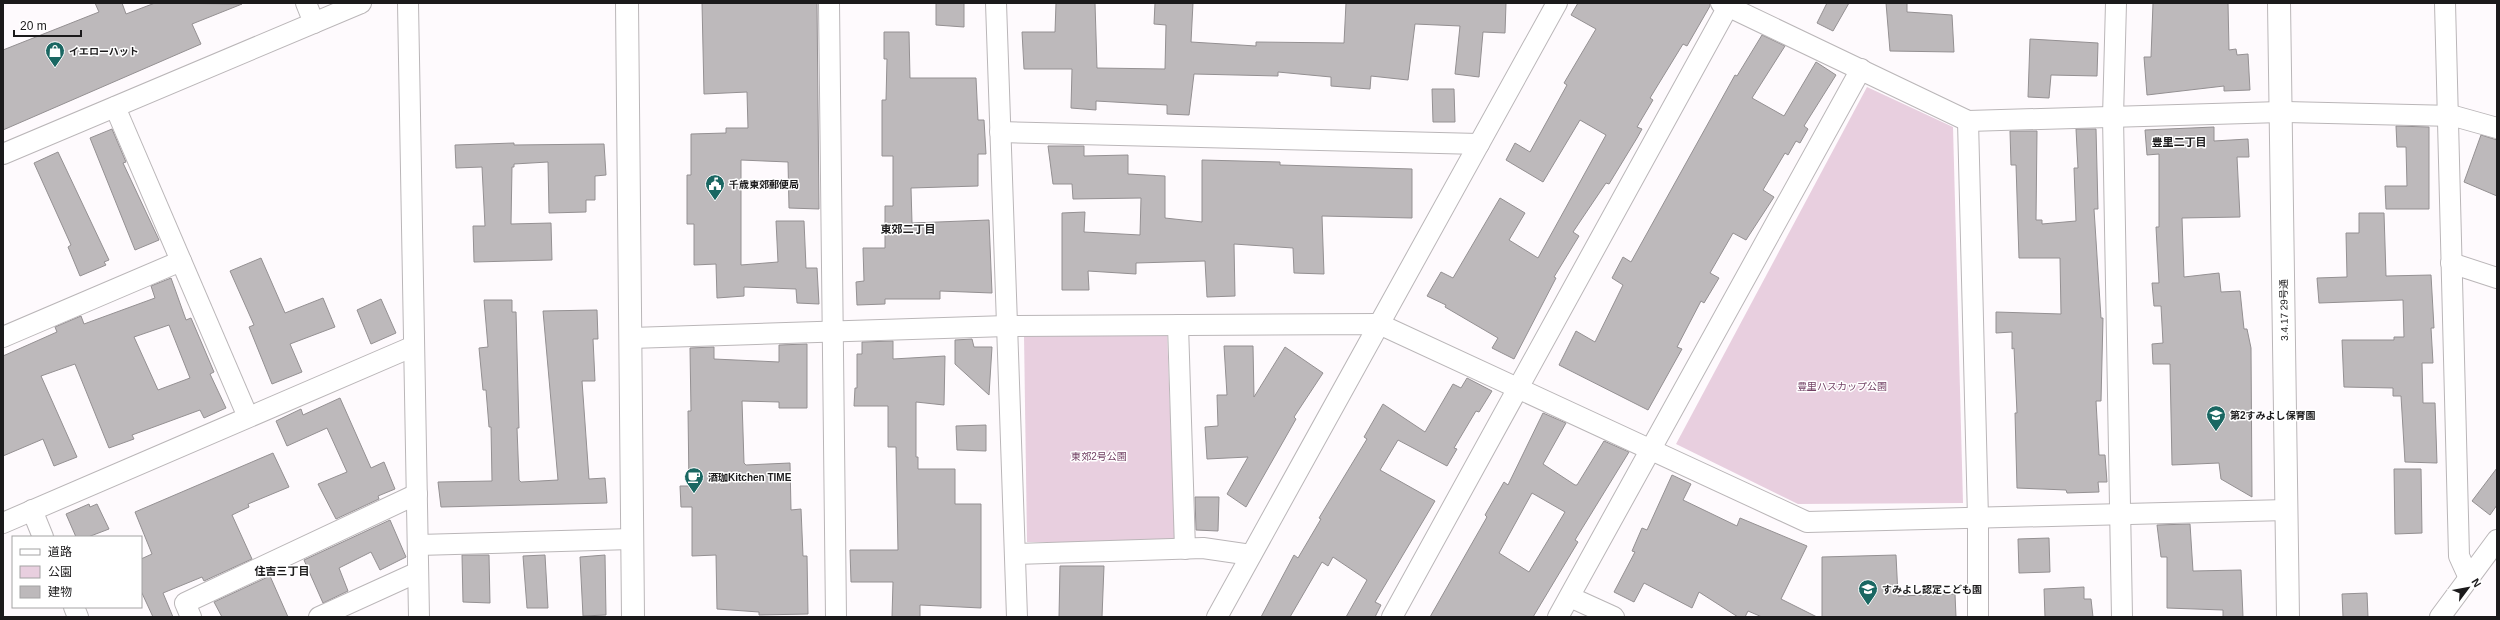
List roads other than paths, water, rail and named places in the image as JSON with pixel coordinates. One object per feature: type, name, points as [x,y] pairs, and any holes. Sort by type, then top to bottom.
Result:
[{"type":"street","points":[[306,3],[314,23]]},
{"type":"street","points":[[3,154],[361,3]]},
{"type":"street","points":[[408,3],[419,617]]},
{"type":"street","points":[[627,3],[633,617]]},
{"type":"street","points":[[829,3],[836,617]]},
{"type":"street","points":[[996,3],[1017,617]]},
{"type":"street","points":[[1217,617],[1557,3]]},
{"type":"street","points":[[2116,3],[2113,117],[2122,617]]},
{"type":"street","name":"3.4.17 29号通","points":[[2279,3],[2288,617]]},
{"type":"street","points":[[2445,3],[2459,556],[2469,578]]},
{"type":"street","points":[[1392,617],[1727,4],[1968,121],[2280,112],[2447,116],[2497,128]]},
{"type":"street","points":[[1558,617],[1861,70]]},
{"type":"street","points":[[115,107],[248,417]]},
{"type":"street","points":[[1968,121],[1978,518],[1978,617]]},
{"type":"street","points":[[1000,132],[1479,144]]},
{"type":"street","points":[[3,337],[181,261]]},
{"type":"street","points":[[2451,263],[2497,278]]},
{"type":"street","points":[[631,338],[1007,326],[1379,324],[1807,522],[2287,510]]},
{"type":"street","points":[[1178,325],[1185,549]]},
{"type":"street","points":[[3,523],[414,346]]},
{"type":"street","points":[[191,617],[185,603],[417,494]]},
{"type":"street","points":[[32,510],[43,536]]},
{"type":"street","points":[[418,545],[632,539]]},
{"type":"street","points":[[2440,617],[2469,578],[2495,547]]},
{"type":"street","points":[[1015,554],[1203,548],[1251,555]]},
{"type":"street","points":[[319,617],[418,572]]},
{"type":"street","points":[[1570,596],[1614,617]]},
{"type":"place","name":"イエローハット","points":[[55,68]]},
{"type":"place","name":"千歳東郊郵便局","points":[[715,201]]},
{"type":"place","name":"第2すみよし保育園","points":[[2216,432]]},
{"type":"place","name":"酒珈Kitchen TIME","points":[[694,494]]},
{"type":"place","name":"すみよし認定こども園","points":[[1868,606]]},
{"type":"district","name":"豊里二丁目","points":[[2179,142]]},
{"type":"district","name":"東郊二丁目","points":[[908,229]]},
{"type":"district","name":"住吉三丁目","points":[[282,571]]},
{"type":"park label","name":"豊里ハスカップ公園","points":[[1842,386]]},
{"type":"park label","name":"東郊2号公園","points":[[1099,456]]}]
